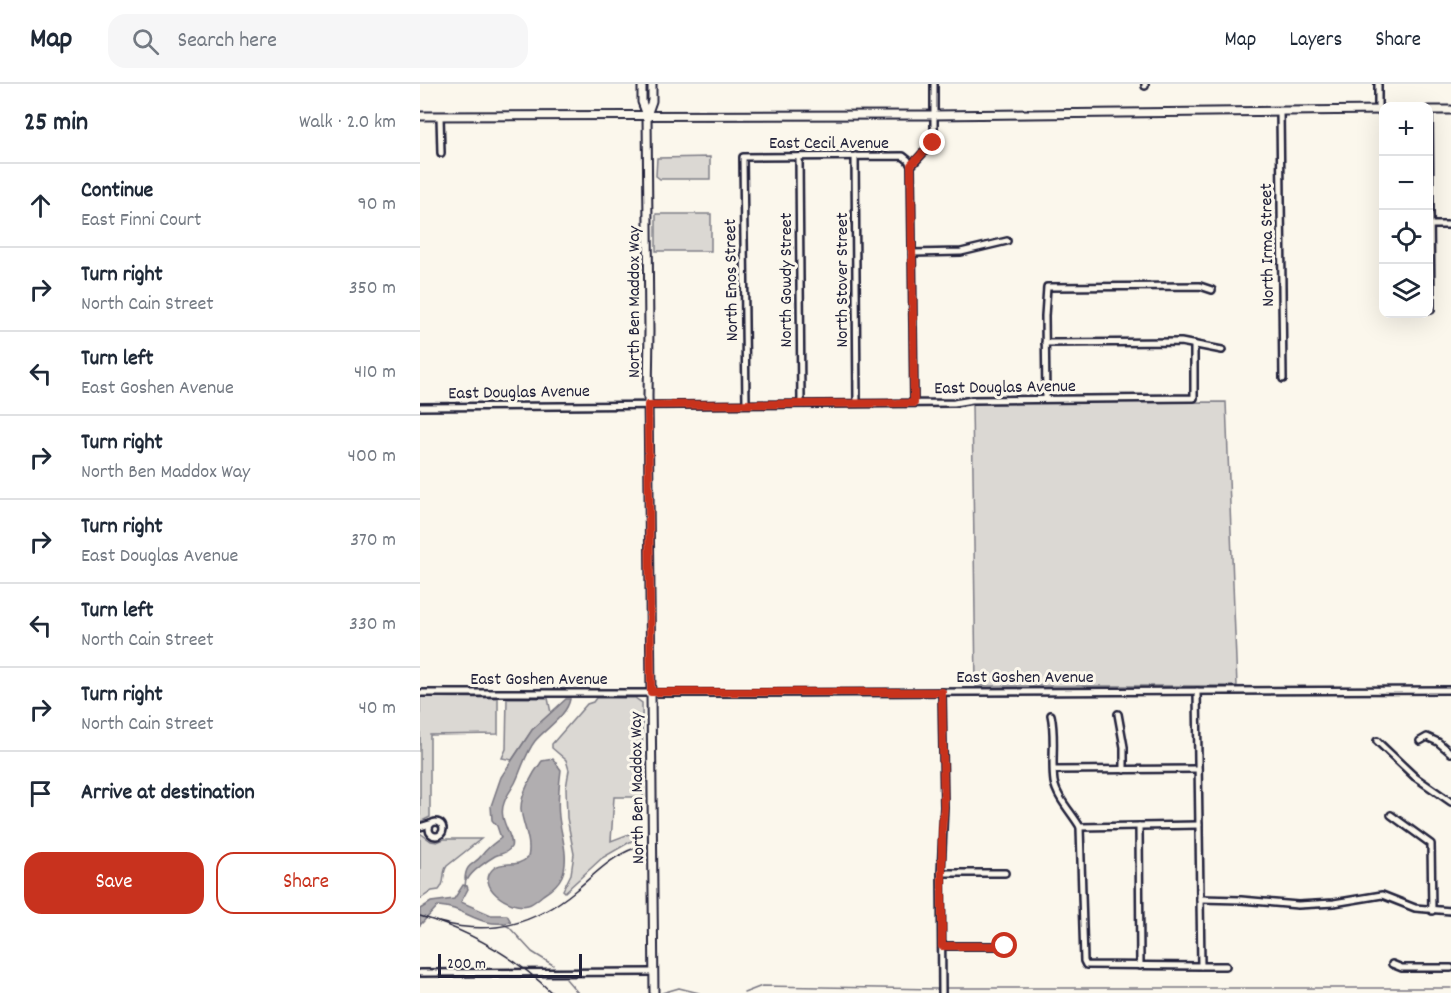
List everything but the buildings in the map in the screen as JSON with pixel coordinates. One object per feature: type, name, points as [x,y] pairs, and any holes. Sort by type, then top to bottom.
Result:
[{"type":"main road","name":"North Ben Maddox Way","points":[[642,84],[642,102],[647,116]]},
{"type":"main road","name":"North Ben Maddox Way","points":[[652,84],[647,116],[654,992]]},
{"type":"main road","points":[[420,116],[934,115],[1379,110]]},
{"type":"main road","points":[[1433,110],[1451,110]]},
{"type":"street","points":[[914,403],[911,165],[933,143],[934,84]]},
{"type":"street","points":[[1378,84],[1380,102]]},
{"type":"street","name":"North Irma Street","points":[[1280,111],[1282,380]]},
{"type":"street","points":[[440,116],[441,153]]},
{"type":"street","name":"North Stover Street","points":[[855,156],[857,403]]},
{"type":"street","name":"East Cecil Avenue","points":[[743,157],[903,156],[911,165]]},
{"type":"street","points":[[1429,156],[1430,210]]},
{"type":"street","name":"North Enos Street","points":[[743,157],[746,404]]},
{"type":"street","name":"North Gowdy Street","points":[[799,157],[801,404]]},
{"type":"street","points":[[1433,225],[1451,225]]},
{"type":"street","points":[[912,253],[961,252],[1007,240]]},
{"type":"street","points":[[1046,399],[1047,287],[1200,286],[1212,290]]},
{"type":"street","points":[[1045,343],[1181,342],[1222,350]]},
{"type":"street","name":"East Douglas Avenue","points":[[420,407],[1194,398],[1194,344]]},
{"type":"street","name":"East Goshen Avenue","points":[[420,693],[1451,690]]},
{"type":"street","points":[[1197,691],[1201,966]]},
{"type":"street","points":[[942,692],[944,807],[941,873],[942,993]]},
{"type":"street","points":[[1118,714],[1122,729],[1124,770]]},
{"type":"street","points":[[1051,715],[1054,737],[1054,781],[1058,793],[1080,827],[1084,961],[1086,965],[1226,966]]},
{"type":"street","points":[[1420,741],[1427,737],[1438,742],[1451,753]]},
{"type":"street","points":[[1377,741],[1415,777],[1451,802]]},
{"type":"street","points":[[1054,770],[1198,770]]},
{"type":"street","points":[[1391,815],[1431,844],[1432,911]]},
{"type":"street","points":[[420,827],[439,822],[444,830],[439,836],[420,831]]},
{"type":"street","points":[[430,824],[430,834]]},
{"type":"street","points":[[1080,827],[1199,825]]},
{"type":"street","points":[[1139,826],[1140,966]]},
{"type":"street","points":[[941,873],[1005,873]]},
{"type":"street","points":[[1200,899],[1298,905],[1334,903],[1376,895],[1388,896],[1415,908],[1451,911]]},
{"type":"street","points":[[942,946],[1005,946]]},
{"type":"street","points":[[1392,964],[1402,968],[1451,969]]},
{"type":"street","points":[[420,973],[653,972]]},
{"type":"shaded area","points":[[710,157],[710,179],[660,179],[656,176],[657,158]]},
{"type":"shaded area","points":[[656,214],[711,214],[711,251],[656,251]]},
{"type":"shaded area","points":[[1226,402],[1237,686],[976,686],[972,403]]},
{"type":"shaded area","points":[[420,697],[498,698],[498,734],[430,735],[430,817],[420,822]]},
{"type":"shaded area","points":[[507,698],[548,698],[551,713],[532,730],[512,760],[502,758],[506,749]]},
{"type":"shaded area","points":[[596,698],[635,698],[642,703],[643,797],[614,797],[611,841],[642,829],[642,835],[602,858],[565,892],[563,890],[571,874],[574,854],[567,818],[566,788],[569,770],[566,760],[552,748],[552,744],[587,704]]},
{"type":"shaded area","points":[[566,699],[570,699],[565,711],[535,741],[505,800],[502,809],[504,822],[511,838],[511,847],[506,852],[488,860],[468,879],[465,879],[469,867],[501,838],[492,820],[491,806],[501,777],[532,730]]},
{"type":"shaded area","points":[[553,759],[561,770],[558,805],[565,854],[564,869],[556,885],[534,902],[520,906],[512,904],[496,895],[488,882],[489,875],[498,866],[519,863],[528,857],[528,839],[521,804],[531,778],[542,761]]},
{"type":"shaded area","points":[[420,833],[431,841],[437,842],[444,839],[481,839],[447,866],[443,884],[439,890],[432,891],[420,899]]},
{"type":"shaded area","points":[[463,885],[468,889],[461,902],[491,915],[507,915],[511,922],[490,923],[448,907],[438,906],[420,925],[420,909],[431,902],[454,899]]},
{"type":"waterway","points":[[465,887],[466,877]]},
{"type":"waterway","points":[[501,923],[509,927],[532,952],[553,965]]},
{"type":"waterway","points":[[566,979],[578,993]]},
{"type":"waterway","points":[[744,993],[762,986],[937,989]]},
{"type":"waterway","points":[[662,993],[679,988],[699,993]]},
{"type":"waterway","points":[[947,988],[1451,988]]},
{"type":"railway","points":[[439,922],[476,928],[494,927],[528,919],[560,902],[611,861],[635,848]]},
{"type":"railway","points":[[420,916],[474,937],[523,968],[552,993]]},
{"type":"route","points":[[933,143],[911,165],[914,403],[648,405],[651,692],[942,692],[944,807],[941,873],[942,946],[1005,946]]}]
